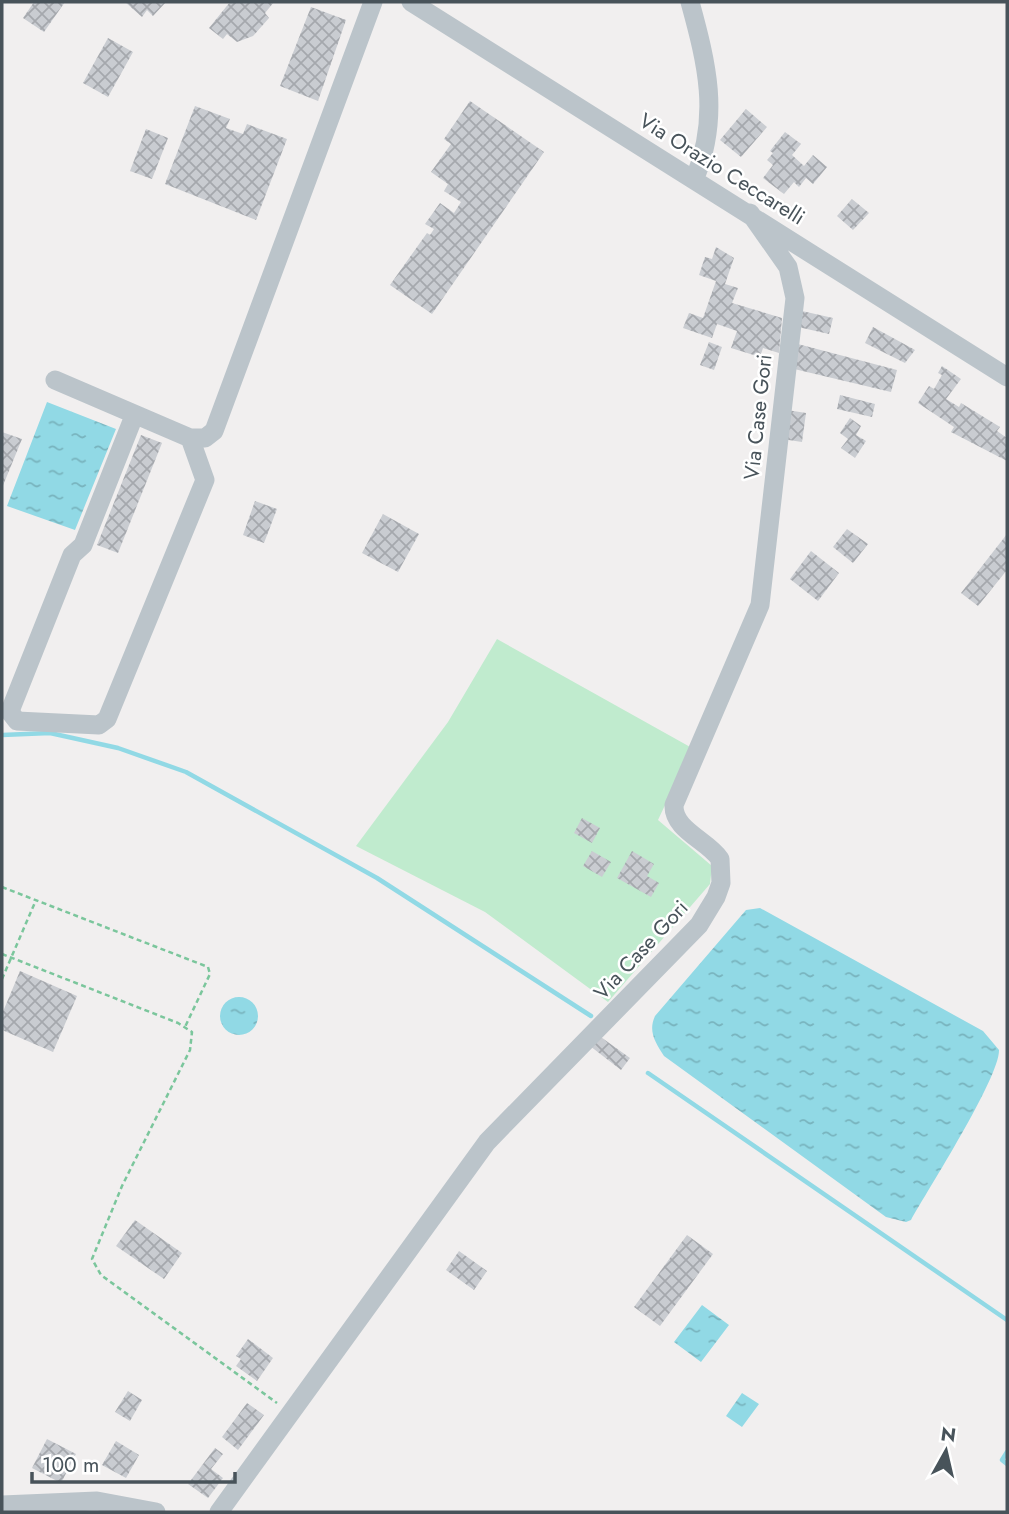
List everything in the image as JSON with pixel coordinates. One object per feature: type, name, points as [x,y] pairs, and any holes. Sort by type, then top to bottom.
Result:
[{"type":"street","points":[[55,380],[190,438],[205,438],[214,430],[373,2]]},
{"type":"street","name":"Via Orazio Ceccarelli","points":[[411,2],[695,178],[1007,377]]},
{"type":"street","points":[[690,2],[709,83],[708,140],[695,178]]},
{"type":"street","name":"Via Case Gori","points":[[219,1512],[487,1142],[689,937],[716,897],[721,883],[720,859],[681,825],[674,813],[674,805],[760,606],[794,298],[788,268],[750,214]]},
{"type":"street","points":[[135,416],[83,545],[72,555],[12,706],[10,712],[17,721],[99,725],[107,719],[205,480],[190,438]]},
{"type":"street","points":[[2,1505],[97,1501],[156,1512]]},
{"type":"path","points":[[2,887],[208,967],[210,974],[185,1027]]},
{"type":"path","points":[[2,979],[36,900]]},
{"type":"path","points":[[2,954],[192,1032],[194,1039],[190,1050],[122,1186],[92,1259],[101,1275],[291,1413]]},
{"type":"green space","points":[[497,639],[692,748],[658,820],[712,866],[710,884],[608,1002],[485,912],[356,846],[448,722]]},
{"type":"water","points":[[47,402],[116,429],[75,530],[7,506]]},
{"type":"water","points":[[760,908],[983,1031],[999,1050],[996,1064],[976,1108],[911,1220],[906,1222],[886,1217],[664,1056],[655,1041],[652,1027],[655,1016],[746,910]]},
{"type":"water","points":[[239,997],[253,1002],[258,1016],[253,1030],[239,1035],[225,1030],[220,1016],[225,1002]]},
{"type":"water","points":[[702,1305],[729,1325],[701,1362],[674,1342]]},
{"type":"water","points":[[742,1393],[759,1404],[742,1427],[726,1416]]},
{"type":"building","points":[[34,2],[65,2],[44,32],[23,18]]},
{"type":"building","points":[[125,2],[166,2],[153,16],[147,10],[142,17]]},
{"type":"building","points":[[230,2],[274,2],[265,13],[269,18],[253,36],[237,42],[227,34],[223,39],[209,28]]},
{"type":"building","points":[[311,7],[346,20],[318,101],[280,86]]},
{"type":"building","points":[[108,38],[133,52],[108,97],[83,83]]},
{"type":"building","points":[[470,101],[544,152],[432,314],[390,285],[427,233],[430,235],[434,229],[425,224],[440,203],[454,213],[461,202],[444,191],[448,184],[431,172],[451,144],[444,139]]},
{"type":"building","points":[[195,106],[230,119],[226,128],[243,134],[247,124],[287,139],[256,220],[165,184]]},
{"type":"building","points":[[746,109],[767,127],[741,157],[720,140]]},
{"type":"building","points":[[146,129],[168,138],[152,179],[130,171]]},
{"type":"building","points":[[785,132],[801,144],[792,155],[804,166],[813,155],[827,167],[813,184],[806,178],[799,187],[794,182],[784,194],[763,178],[773,165],[767,160],[773,153],[770,151]]},
{"type":"building","points":[[852,199],[869,213],[853,230],[837,216]]},
{"type":"building","points":[[716,247],[734,258],[725,284],[738,288],[732,303],[782,318],[779,353],[763,348],[760,357],[731,348],[737,331],[717,324],[712,338],[683,328],[689,313],[703,318],[716,281],[699,275],[705,257],[712,259]]},
{"type":"building","points":[[802,311],[833,318],[829,334],[798,327]]},
{"type":"building","points":[[873,327],[915,350],[905,363],[865,343]]},
{"type":"building","points":[[709,342],[722,347],[714,370],[700,365]]},
{"type":"building","points":[[794,343],[897,370],[891,392],[790,368]]},
{"type":"building","points":[[942,366],[961,379],[946,399],[959,407],[961,403],[1000,427],[997,431],[1007,438],[1007,461],[951,432],[954,427],[918,403],[929,386],[934,389],[942,375],[938,373]]},
{"type":"building","points":[[840,395],[875,404],[872,417],[837,409]]},
{"type":"building","points":[[787,410],[806,413],[802,442],[782,439]]},
{"type":"building","points":[[850,418],[861,426],[856,435],[866,441],[855,458],[841,448],[848,439],[840,433]]},
{"type":"building","points":[[2,432],[22,439],[2,488]]},
{"type":"building","points":[[141,435],[162,443],[118,553],[97,545]]},
{"type":"building","points":[[255,501],[277,509],[264,543],[243,535]]},
{"type":"building","points":[[383,514],[419,534],[398,572],[362,553]]},
{"type":"building","points":[[847,529],[868,544],[853,563],[833,547]]},
{"type":"building","points":[[1007,534],[1007,570],[978,606],[961,593]]},
{"type":"building","points":[[811,551],[839,573],[818,601],[790,579]]},
{"type":"building","points":[[582,818],[600,828],[592,843],[574,833]]},
{"type":"building","points":[[592,851],[611,862],[602,877],[583,866]]},
{"type":"building","points":[[632,851],[654,864],[647,876],[659,883],[651,897],[617,878]]},
{"type":"building","points":[[20,971],[77,996],[53,1052],[2,1030],[2,1014]]},
{"type":"building","points":[[598,1035],[630,1058],[621,1070],[590,1046]]},
{"type":"building","points":[[135,1220],[182,1253],[164,1279],[116,1246]]},
{"type":"building","points":[[687,1235],[713,1254],[660,1326],[634,1307]]},
{"type":"building","points":[[459,1251],[487,1271],[474,1290],[446,1270]]},
{"type":"building","points":[[248,1339],[273,1358],[257,1381],[236,1366],[241,1359],[236,1356]]},
{"type":"building","points":[[128,1391],[142,1400],[130,1421],[115,1412]]},
{"type":"building","points":[[247,1403],[264,1415],[238,1450],[222,1437]]},
{"type":"building","points":[[47,1439],[76,1454],[61,1483],[32,1468]]},
{"type":"building","points":[[116,1441],[139,1455],[126,1478],[102,1465]]},
{"type":"building","points":[[215,1448],[223,1454],[211,1469],[223,1478],[208,1498],[188,1484]]},
{"type":"waterway","points":[[2,735],[50,733],[118,748],[186,772],[377,878],[591,1016]]},
{"type":"waterway","points":[[648,1073],[1007,1320]]},
{"type":"waterway","points":[[1007,1452],[1002,1460],[1007,1464]]}]
